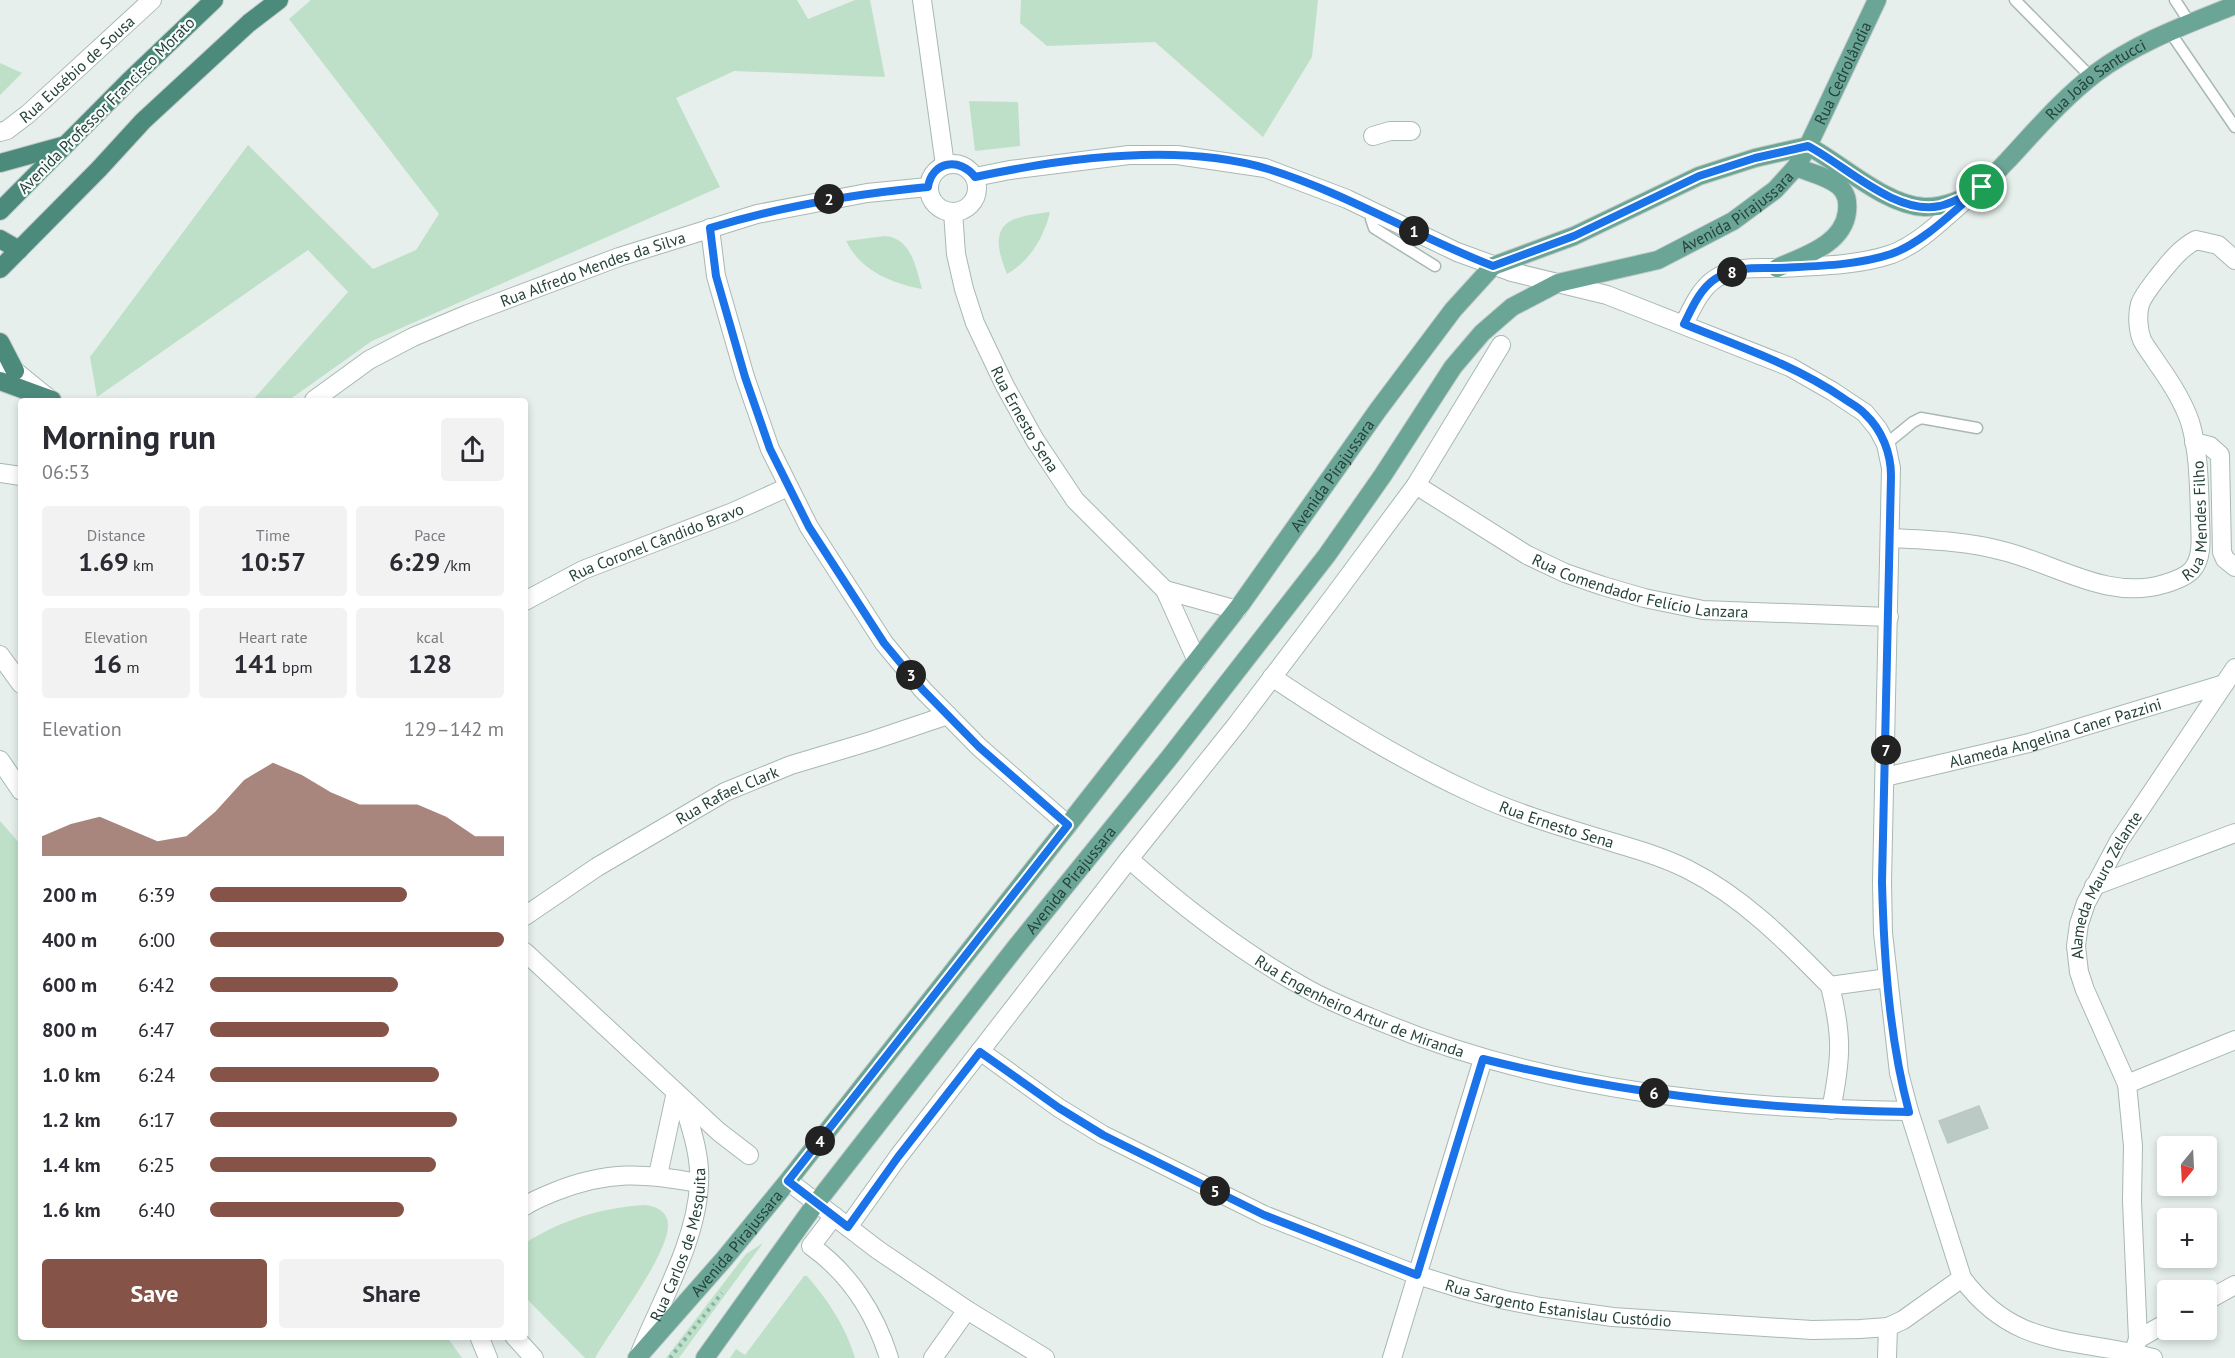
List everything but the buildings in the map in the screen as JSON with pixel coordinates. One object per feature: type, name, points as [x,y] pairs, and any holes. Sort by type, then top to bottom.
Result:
[{"type":"highway","name":"Avenida Professor Francisco Morato","points":[[0,211],[193,18],[214,0]]},
{"type":"highway","points":[[0,269],[142,121],[249,23],[279,0]]},
{"type":"highway","points":[[0,163],[64,146]]},
{"type":"highway","points":[[0,239],[19,250]]},
{"type":"highway","points":[[0,342],[5,371]]},
{"type":"main road","name":"Rua Cedrolândia","points":[[1808,146],[1877,0]]},
{"type":"main road","name":"Rua João Santucci","points":[[1808,146],[1863,182],[1910,204],[1923,207],[1938,206],[1958,200],[1982,187],[2071,93],[2123,54],[2235,5]]},
{"type":"main road","name":"Avenida Pirajussara","points":[[705,1358],[817,1203],[1016,947],[1169,758],[1327,555],[1383,475],[1453,367],[1482,333],[1512,307],[1558,283],[1642,265],[1695,243],[1733,221],[1775,190],[1796,167],[1808,146]]},
{"type":"main road","name":"Avenida Pirajussara","points":[[638,1356],[788,1181],[1197,661],[1237,610],[1378,410],[1453,310],[1493,266],[1574,236],[1699,176],[1745,161],[1808,146]]},
{"type":"main road","points":[[1777,268],[1827,244],[1837,235],[1846,218],[1848,201],[1838,185],[1796,167]]},
{"type":"street","name":"Rua Eusébio de Sousa","points":[[0,132],[7,130],[28,114],[152,0]]},
{"type":"street","points":[[922,0],[945,165]]},
{"type":"street","points":[[1373,135],[1390,131],[1411,131]]},
{"type":"street","points":[[975,177],[1010,170],[1119,156],[1177,154],[1265,168],[1310,184],[1457,252],[1493,266],[1607,295],[1790,367],[1865,413],[1886,444],[1891,468],[1882,882],[1883,933],[1899,1073],[1909,1112],[1962,1278],[1976,1297],[2010,1324],[2028,1332],[2082,1346],[2136,1346],[2153,1358]]},
{"type":"street","points":[[954,163],[962,165],[975,177],[977,185],[973,200],[961,210],[954,212],[939,207],[933,202],[928,187],[935,171],[945,165],[954,163]]},
{"type":"street","name":"Rua Alfredo Mendes da Silva","points":[[317,398],[369,360],[413,337],[619,257],[757,214],[867,192],[928,187]]},
{"type":"street","name":"Rua João Santucci","points":[[1684,324],[1701,293],[1715,279],[1748,268],[1841,264],[1891,254],[1912,244],[1982,187]]},
{"type":"street","name":"Rua Ernesto Sena","points":[[954,212],[956,254],[975,323],[1005,386],[1035,440],[1075,500],[1165,590],[1197,661]]},
{"type":"street","points":[[710,228],[716,276],[745,377],[770,449],[809,527],[884,643],[923,690],[979,747],[1068,825]]},
{"type":"street","name":"Rua Mendes Filho","points":[[1890,538],[1987,547],[2028,558],[2116,588],[2145,588],[2170,582],[2192,570],[2199,560],[2200,545],[2199,492],[2190,423],[2169,380],[2142,341],[2138,316],[2140,305],[2147,291],[2188,244],[2196,240],[2218,245],[2235,260]]},
{"type":"street","points":[[1457,252],[1472,267],[1473,289]]},
{"type":"street","name":"Avenida Pirajussara","points":[[890,1358],[868,1308],[856,1290],[846,1277],[811,1246],[841,1221],[898,1157],[1129,859],[1237,724],[1416,485],[1501,345]]},
{"type":"street","points":[[5,371],[49,398]]},
{"type":"street","points":[[2194,442],[2210,446],[2220,455],[2222,552],[2225,559],[2235,567]]},
{"type":"street","points":[[0,474],[18,476]]},
{"type":"street","name":"Rua Comendador Felício Lanzara","points":[[1416,485],[1527,555],[1565,573],[1613,589],[1703,610],[1889,617]]},
{"type":"street","name":"Rua Coronel Cândido Bravo","points":[[528,599],[582,570],[733,512],[788,487]]},
{"type":"street","name":"Rua Ernesto Sena","points":[[1165,590],[1237,610]]},
{"type":"street","points":[[0,655],[18,680]]},
{"type":"street","name":"Alameda Mauro Zelante","points":[[2136,1346],[2132,1201],[2133,1146],[2127,1084],[2088,998],[2079,972],[2076,946],[2079,924],[2094,886],[2119,841],[2235,668]]},
{"type":"street","name":"Rua Ernesto Sena","points":[[1272,677],[1338,722],[1473,794],[1528,816],[1637,849],[1686,868],[1735,897],[1760,917],[1830,986]]},
{"type":"street","name":"Alameda Angelina Caner Pazzini","points":[[1885,777],[2029,743],[2224,684]]},
{"type":"street","name":"Rua Rafael Clark","points":[[528,914],[597,867],[725,792],[791,765],[948,715]]},
{"type":"street","points":[[0,760],[18,787]]},
{"type":"street","points":[[2094,886],[2235,833]]},
{"type":"street","name":"Rua Engenheiro Artur de Miranda","points":[[1129,859],[1189,911],[1305,988],[1406,1032],[1483,1059],[1564,1078],[1720,1102],[1831,1110],[1909,1112]]},
{"type":"street","points":[[528,955],[719,1132],[749,1155]]},
{"type":"street","points":[[1831,1110],[1840,1050],[1837,1012],[1830,986],[1888,978]]},
{"type":"street","points":[[2127,1084],[2235,1040]]},
{"type":"street","name":"Rua Sargento Estanislau Custódio","points":[[980,1052],[1059,1108],[1103,1135],[1264,1215],[1417,1275],[1505,1300],[1613,1317],[1812,1330],[1888,1327],[1918,1311],[1962,1278]]},
{"type":"street","points":[[1392,1358],[1483,1059]]},
{"type":"street","name":"Rua Carlos de Mesquita","points":[[658,1176],[679,1095]]},
{"type":"street","name":"Rua Carlos de Mesquita","points":[[638,1356],[681,1256],[695,1213],[699,1183],[698,1161],[679,1095]]},
{"type":"street","points":[[528,1204],[590,1179],[615,1175],[658,1176],[699,1183]]},
{"type":"street","points":[[788,1181],[878,1250],[967,1310],[1045,1358]]},
{"type":"street","points":[[2217,1295],[2235,1285]]},
{"type":"street","points":[[934,1358],[967,1310]]},
{"type":"street","points":[[1887,1358],[1888,1327]]},
{"type":"street","points":[[2136,1346],[2157,1330]]},
{"type":"street","points":[[481,1340],[488,1358]]},
{"type":"street","points":[[518,1340],[534,1358]]},
{"type":"lane","points":[[2015,0],[2091,77]]},
{"type":"lane","points":[[2175,0],[2190,23]]},
{"type":"lane","points":[[2170,32],[2235,127]]},
{"type":"lane","points":[[1374,212],[1371,219],[1374,228],[1435,266]]},
{"type":"lane","points":[[1886,444],[1921,418],[1977,428]]},
{"type":"path","points":[[670,1358],[729,1285]]},
{"type":"green space","points":[[311,0],[797,0],[808,19],[855,0],[870,0],[885,77],[734,71],[676,98],[720,187],[372,341],[292,398],[255,398],[348,292],[308,250],[97,397],[90,357],[248,145],[373,269],[416,250],[439,214],[289,19]]},
{"type":"green space","points":[[1021,0],[1318,0],[1312,57],[1263,137],[1155,42],[1047,46],[1020,23]]},
{"type":"green space","points":[[0,63],[22,73],[0,95]]},
{"type":"green space","points":[[969,101],[1018,102],[1020,146],[975,151]]},
{"type":"green space","points":[[1050,212],[1035,248],[1023,262],[1007,274],[999,244],[1004,226],[1021,217]]},
{"type":"green space","points":[[885,236],[894,238],[907,248],[915,263],[922,289],[888,279],[868,268],[846,241]]},
{"type":"green space","points":[[0,821],[18,842],[18,1340],[449,1340],[462,1358],[0,1358]]},
{"type":"green space","points":[[644,1205],[658,1208],[668,1222],[665,1240],[649,1274],[595,1358],[585,1358],[528,1300],[528,1241],[582,1216]]},
{"type":"green space","points":[[763,1243],[679,1358],[666,1358],[746,1254]]},
{"type":"green space","points":[[804,1276],[807,1276],[815,1285],[836,1314],[855,1358],[730,1358],[736,1349],[745,1355]]},
{"type":"route","points":[[1808,146],[1863,182],[1910,204],[1923,207],[1938,206],[1958,200],[1982,187],[1912,244],[1891,254],[1841,264],[1748,268],[1728,273],[1715,279],[1701,293],[1684,324],[1790,367],[1832,391],[1865,413],[1886,444],[1891,476],[1882,882],[1883,933],[1899,1073],[1909,1112],[1831,1110],[1720,1102],[1564,1078],[1483,1059],[1417,1275],[1264,1215],[1103,1135],[1059,1108],[980,1052],[898,1157],[848,1227],[788,1181],[1068,825],[979,747],[923,690],[884,643],[809,527],[770,449],[745,377],[716,276],[710,228],[806,203],[867,192],[928,187],[931,176],[939,167],[954,163],[970,170],[975,177],[1010,170],[1129,155],[1177,154],[1265,168],[1347,199],[1457,252],[1493,266],[1574,236],[1699,176],[1755,158],[1808,146]]}]
